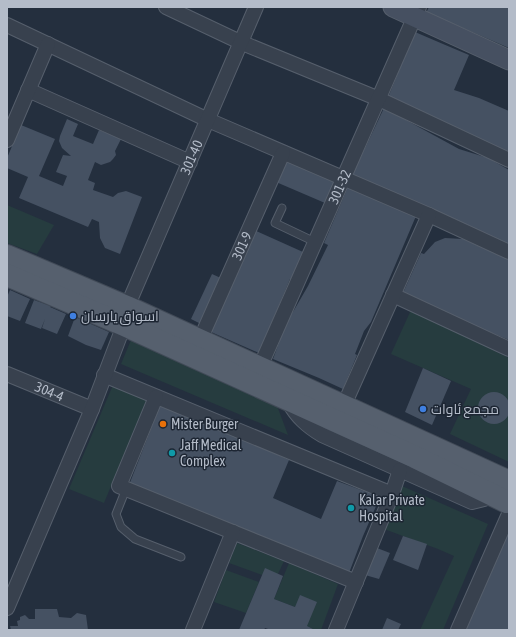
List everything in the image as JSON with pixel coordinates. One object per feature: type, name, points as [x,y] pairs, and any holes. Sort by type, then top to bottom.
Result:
[{"type":"main road","points":[[7,256],[126,316],[262,375],[344,405],[509,482]]},
{"type":"main road","points":[[7,275],[200,340],[262,375],[288,400],[415,457],[499,497]]},
{"type":"street","points":[[166,7],[240,42],[379,99],[509,160]]},
{"type":"street","name":"301-40","points":[[7,608],[92,409],[126,316],[256,7]]},
{"type":"street","points":[[394,7],[417,12],[509,60]]},
{"type":"street","name":"301-32","points":[[262,375],[315,242],[417,12]]},
{"type":"street","points":[[7,25],[208,120],[429,215],[509,252]]},
{"type":"street","points":[[7,140],[48,44]]},
{"type":"street","points":[[28,90],[190,162]]},
{"type":"street","name":"301-9","points":[[200,340],[283,152]]},
{"type":"street","points":[[344,405],[429,215]]},
{"type":"street","points":[[393,295],[509,349]]},
{"type":"street","name":"304-4","points":[[7,374],[92,409]]},
{"type":"street","points":[[104,375],[392,494]]},
{"type":"street","points":[[156,397],[119,486],[356,582]]},
{"type":"street","points":[[288,400],[295,413],[312,430],[322,435],[472,502],[499,497]]},
{"type":"street","points":[[336,630],[392,494],[400,470]]},
{"type":"street","points":[[458,630],[509,514]]},
{"type":"street","points":[[193,630],[233,532]]},
{"type":"lane","points":[[282,208],[275,223],[315,242]]},
{"type":"lane","points":[[126,489],[116,514],[121,527],[135,539],[181,557]]},
{"type":"green space","points":[[7,205],[54,225],[37,254],[7,243]]},
{"type":"green space","points":[[411,310],[509,358],[509,462],[450,434],[471,389],[391,354]]},
{"type":"green space","points":[[131,340],[276,403],[288,435],[121,364]]},
{"type":"green space","points":[[113,385],[147,399],[104,503],[69,489]]},
{"type":"green space","points":[[402,486],[488,524],[443,630],[420,630],[454,556],[384,529]]},
{"type":"green space","points":[[237,543],[284,561],[278,574],[262,575],[229,563]]},
{"type":"green space","points":[[289,563],[338,584],[321,630],[313,630],[307,626],[295,607],[274,599]]},
{"type":"green space","points":[[226,570],[259,582],[246,613],[214,602]]},
{"type":"building","points":[[429,7],[509,7],[509,48],[426,13]]},
{"type":"building","points":[[415,32],[469,55],[454,90],[479,98],[509,111],[509,154],[387,100]]},
{"type":"building","points":[[384,108],[459,149],[488,158],[509,170],[509,245],[352,176]]},
{"type":"building","points":[[67,119],[78,124],[73,136],[93,144],[99,130],[121,139],[115,151],[116,155],[113,159],[110,162],[101,165],[95,162],[88,180],[95,183],[93,190],[113,197],[118,193],[126,191],[142,197],[120,254],[105,248],[100,238],[99,222],[92,219],[88,227],[19,198],[28,177],[7,168],[7,158],[21,125],[55,139],[39,176],[63,186],[67,176],[56,172],[63,155],[71,156],[62,148],[59,141]]},
{"type":"building","points":[[285,160],[334,182],[325,203],[276,182]]},
{"type":"building","points":[[348,187],[416,216],[371,322],[364,331],[355,354],[357,355],[343,389],[273,359],[286,324],[308,286],[328,245],[324,243]]},
{"type":"building","points":[[254,230],[303,252],[259,353],[211,332],[228,288]]},
{"type":"building","points":[[445,238],[463,239],[509,260],[509,340],[451,316],[403,293],[421,253],[424,254],[435,242]]},
{"type":"building","points":[[212,274],[223,279],[203,325],[191,319]]},
{"type":"building","points":[[10,290],[30,299],[20,321],[7,316],[7,297]]},
{"type":"building","points":[[34,300],[51,306],[50,307],[66,314],[57,334],[42,328],[45,319],[41,329],[25,323]]},
{"type":"building","points":[[75,317],[109,332],[101,350],[86,345],[68,336]]},
{"type":"building","points":[[423,368],[451,381],[432,425],[405,412]]},
{"type":"building","points":[[491,392],[497,392],[506,396],[510,408],[506,420],[497,424],[491,424],[482,420],[478,411],[478,405],[482,396]]},
{"type":"building","points":[[160,406],[213,426],[289,460],[273,498],[321,519],[337,481],[380,497],[349,573],[129,485]]},
{"type":"building","points":[[509,526],[509,630],[464,630]]},
{"type":"building","points":[[403,536],[427,544],[418,570],[393,560]]},
{"type":"building","points":[[377,548],[390,553],[379,579],[365,575]]},
{"type":"building","points":[[265,568],[283,576],[274,599],[295,607],[300,595],[317,602],[307,626],[313,630],[271,630],[265,628],[264,630],[239,630]]},
{"type":"building","points":[[35,609],[57,609],[59,617],[71,618],[77,613],[86,615],[88,630],[11,630],[10,626],[18,626],[17,621],[20,620],[20,617],[25,615],[29,619],[35,619]]},
{"type":"building","points":[[387,618],[401,624],[398,630],[382,630]]},
{"type":"place","name":"اسواق يارسان","points":[[73,316]]},
{"type":"place","name":"مجمع ئاوات","points":[[423,409]]},
{"type":"place","name":"Mister Burger","points":[[163,424]]},
{"type":"place","name":"Jaff Medical Complex","points":[[172,453]]},
{"type":"place","name":"Kalar Private Hospital","points":[[351,508]]}]
